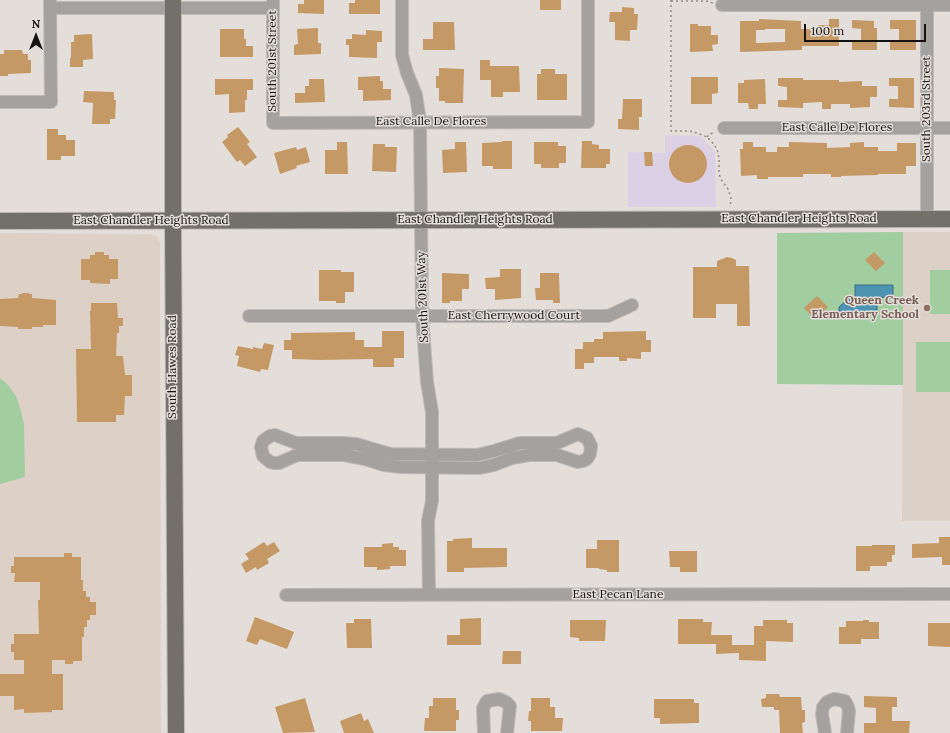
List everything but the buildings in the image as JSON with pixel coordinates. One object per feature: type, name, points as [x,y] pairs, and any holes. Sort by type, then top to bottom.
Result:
[{"type":"main road","name":"South Hawes Road","points":[[173,4],[176,733]]},
{"type":"main road","name":"East Chandler Heights Road","points":[[0,221],[950,218]]},
{"type":"street","name":"South 201st Way","points":[[402,0],[402,55],[407,73],[416,95],[420,122],[422,316],[427,382],[432,412],[432,501],[428,521],[429,595]]},
{"type":"street","name":"East Calle De Flores","points":[[273,123],[588,122],[588,0]]},
{"type":"street","points":[[722,5],[927,2],[950,5]]},
{"type":"street","name":"South 203rd Street","points":[[927,2],[927,219]]},
{"type":"street","points":[[0,102],[51,102],[50,4],[273,4]]},
{"type":"street","name":"South 201st Street","points":[[273,4],[273,123]]},
{"type":"street","name":"East Calle De Flores","points":[[724,128],[950,128]]},
{"type":"street","name":"East Cherrywood Court","points":[[249,316],[608,316],[632,305]]},
{"type":"street","points":[[312,449],[432,468],[480,468],[494,465],[510,452],[520,444],[557,443],[578,434],[587,438],[591,446],[590,454],[587,459],[578,462],[557,455],[529,455],[510,452],[432,455],[389,460]]},
{"type":"street","name":"East Pecan Lane","points":[[286,595],[950,594]]},
{"type":"street","points":[[484,733],[483,708],[487,701],[499,699],[506,702],[510,706],[507,733]]},
{"type":"street","points":[[825,733],[822,714],[823,707],[827,702],[834,700],[845,702],[848,706],[847,733]]},
{"type":"path","points":[[722,5],[706,1],[671,1],[671,131],[689,131],[698,133],[707,137],[717,149],[720,174],[731,198],[730,219]]},
{"type":"shaded area","points":[[665,135],[700,136],[715,152],[716,207],[628,207],[628,152],[665,153]]},
{"type":"shaded area","name":"Queen Creek Elementary School","points":[[903,232],[950,232],[950,521],[902,521]]},
{"type":"shaded area","points":[[0,233],[150,234],[157,237],[160,243],[161,733],[0,733]]},
{"type":"green space","points":[[903,232],[903,385],[777,384],[777,233]]},
{"type":"green space","points":[[930,270],[950,270],[950,314],[930,314]]},
{"type":"green space","points":[[916,342],[950,342],[950,392],[916,392]]},
{"type":"green space","points":[[0,378],[8,385],[16,396],[20,408],[24,424],[25,477],[0,484]]},
{"type":"water","points":[[855,285],[893,285],[893,298],[877,297],[877,313],[839,313],[839,307],[848,299],[855,299]]},
{"type":"place","name":"Queen Creek Elementary School","points":[[927,308]]}]
